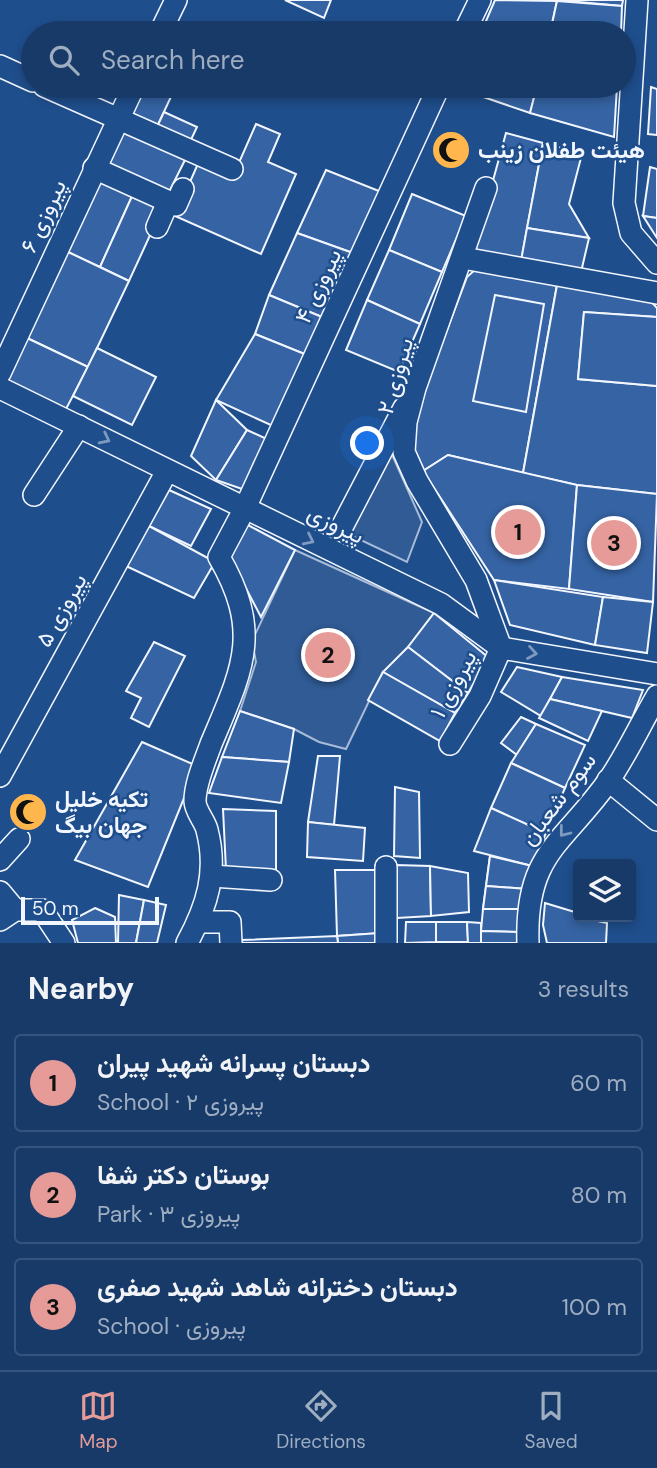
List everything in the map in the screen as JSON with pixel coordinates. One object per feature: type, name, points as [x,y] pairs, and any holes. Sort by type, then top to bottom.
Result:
[{"type":"street","points":[[166,21],[176,0]]},
{"type":"street","points":[[470,21],[480,0]]},
{"type":"street","points":[[636,87],[644,9]]},
{"type":"street","points":[[0,65],[21,75]]},
{"type":"street","points":[[70,98],[117,120],[185,179]]},
{"type":"street","name":"پیروزی ۶","points":[[0,373],[128,98]]},
{"type":"street","name":"پیروزی ۴","points":[[212,876],[207,828],[194,803],[205,760],[243,668],[243,609],[219,557],[433,98]]},
{"type":"street","points":[[635,98],[624,203],[631,233],[657,263]]},
{"type":"street","points":[[94,168],[185,179],[232,169]]},
{"type":"street","points":[[158,228],[185,179]]},
{"type":"street","name":"پیروزی ۲","points":[[485,188],[463,258],[415,388],[407,422],[404,452],[417,481],[476,580],[501,648]]},
{"type":"street","points":[[463,258],[657,293]]},
{"type":"street","name":"پیروزی","points":[[0,388],[440,604],[501,648],[657,674]]},
{"type":"street","points":[[342,527],[415,388]]},
{"type":"street","points":[[34,495],[79,426]]},
{"type":"street","name":"پیروزی ۵","points":[[0,776],[167,471]]},
{"type":"street","name":"پیروزی ۱","points":[[450,744],[480,696],[501,648]]},
{"type":"street","name":"سوم شعبان","points":[[528,943],[531,903],[538,872],[555,843],[608,780],[657,696]]},
{"type":"street","points":[[608,780],[657,820]]},
{"type":"street","points":[[0,860],[19,839]]},
{"type":"street","points":[[386,867],[386,943]]},
{"type":"street","points":[[187,943],[199,922],[211,889],[212,876],[271,880]]},
{"type":"street","points":[[0,892],[8,915],[42,910],[64,943]]},
{"type":"street","points":[[199,922],[230,922],[230,943]]},
{"type":"shaded area","points":[[390,450],[422,522],[407,562],[346,533]]},
{"type":"shaded area","points":[[295,550],[434,613],[408,647],[383,672],[346,749],[319,742],[294,729],[240,711],[256,662],[252,641]]},
{"type":"building","points":[[285,0],[331,0],[324,18]]},
{"type":"building","points":[[495,0],[557,1],[553,21],[486,21]]},
{"type":"building","points":[[557,0],[623,0],[622,6]]},
{"type":"building","points":[[557,1],[622,6],[621,21],[553,21]]},
{"type":"building","points":[[651,87],[657,89],[657,135],[648,134]]},
{"type":"building","points":[[135,98],[170,98],[156,129],[127,116]]},
{"type":"building","points":[[486,98],[534,98],[530,113]]},
{"type":"building","points":[[534,98],[616,98],[614,137],[530,113]]},
{"type":"building","points":[[164,112],[197,127],[189,144],[156,129]]},
{"type":"building","points":[[256,124],[280,134],[268,162],[296,174],[261,254],[175,216],[200,159],[234,174]]},
{"type":"building","points":[[121,128],[186,158],[168,194],[104,164]]},
{"type":"building","points":[[506,133],[543,143],[521,261],[474,250]]},
{"type":"building","points":[[543,143],[582,154],[569,204],[589,238],[527,228]]},
{"type":"building","points":[[650,167],[657,169],[657,218],[643,216]]},
{"type":"building","points":[[326,170],[384,193],[353,253],[297,233]]},
{"type":"building","points":[[100,179],[133,194],[100,267],[68,252]]},
{"type":"building","points":[[133,194],[163,207],[129,281],[100,267]]},
{"type":"building","points":[[412,194],[466,216],[442,272],[389,250]]},
{"type":"building","points":[[643,216],[657,218],[657,238]]},
{"type":"building","points":[[527,228],[589,238],[581,272],[521,261]]},
{"type":"building","points":[[297,233],[353,253],[322,317],[269,295]]},
{"type":"building","points":[[389,250],[442,272],[420,324],[367,300]]},
{"type":"building","points":[[68,252],[129,281],[88,367],[27,338]]},
{"type":"building","points":[[477,268],[557,285],[523,473],[448,455],[423,471],[414,450],[412,423],[467,277]]},
{"type":"building","points":[[557,285],[648,298],[657,308],[657,317],[584,312],[578,379],[657,386],[657,494],[577,485],[523,473]]},
{"type":"building","points":[[269,295],[322,317],[307,355],[255,334]]},
{"type":"building","points":[[495,295],[544,304],[526,412],[473,401]]},
{"type":"building","points":[[367,300],[420,324],[399,372],[346,350]]},
{"type":"building","points":[[584,312],[657,317],[657,386],[578,379]]},
{"type":"building","points":[[255,334],[307,355],[273,426],[216,400]]},
{"type":"building","points":[[27,338],[88,367],[65,411],[7,381]]},
{"type":"building","points":[[97,348],[156,377],[132,425],[73,396]]},
{"type":"building","points":[[216,400],[247,430],[216,480],[191,456]]},
{"type":"building","points":[[247,430],[269,440],[245,490],[216,480]]},
{"type":"building","points":[[448,455],[577,485],[569,589],[494,580],[423,471]]},
{"type":"building","points":[[577,485],[657,494],[653,602],[569,589]]},
{"type":"building","points":[[169,490],[211,509],[191,546],[149,526]]},
{"type":"building","points":[[246,524],[295,550],[261,617],[230,558]]},
{"type":"building","points":[[149,526],[215,562],[194,598],[126,566]]},
{"type":"building","points":[[494,580],[603,597],[595,645],[510,625]]},
{"type":"building","points":[[603,597],[653,602],[647,653],[595,645]]},
{"type":"building","points":[[434,613],[489,658],[468,693],[408,647]]},
{"type":"building","points":[[154,642],[185,656],[149,727],[131,718],[141,698],[126,691]]},
{"type":"building","points":[[408,647],[468,693],[455,713],[383,672]]},
{"type":"building","points":[[517,667],[562,677],[541,716],[501,692]]},
{"type":"building","points":[[383,672],[455,713],[440,741],[368,700]]},
{"type":"building","points":[[562,677],[643,690],[632,718],[550,699]]},
{"type":"building","points":[[550,699],[602,711],[588,741],[539,718]]},
{"type":"building","points":[[240,711],[294,729],[289,762],[222,757]]},
{"type":"building","points":[[521,717],[536,724],[517,755],[501,743]]},
{"type":"building","points":[[536,724],[585,745],[565,788],[511,763]]},
{"type":"building","points":[[142,742],[197,766],[148,887],[75,860]]},
{"type":"building","points":[[318,756],[340,756],[334,825],[308,822]]},
{"type":"building","points":[[222,757],[289,762],[281,803],[209,793]]},
{"type":"building","points":[[511,763],[565,788],[546,833],[491,808]]},
{"type":"building","points":[[395,787],[419,792],[420,858],[394,856]]},
{"type":"building","points":[[491,808],[546,833],[532,866],[474,851]]},
{"type":"building","points":[[223,809],[276,811],[276,871],[226,870]]},
{"type":"building","points":[[308,822],[365,828],[363,861],[307,857]]},
{"type":"building","points":[[490,856],[532,866],[522,909],[483,909]]},
{"type":"building","points":[[490,856],[532,866],[527,889],[486,886]]},
{"type":"building","points":[[396,865],[430,866],[431,916],[397,918]]},
{"type":"building","points":[[430,866],[468,873],[469,912],[431,916]]},
{"type":"building","points":[[335,870],[379,870],[380,933],[337,936]]},
{"type":"building","points":[[486,886],[527,889],[522,909],[483,909]]},
{"type":"building","points":[[119,895],[144,900],[136,943],[118,943]]},
{"type":"building","points":[[144,900],[166,905],[157,943],[136,943]]},
{"type":"building","points":[[545,903],[573,911],[573,922],[607,923],[606,943],[547,943],[543,925]]},
{"type":"building","points":[[95,908],[115,917],[116,943],[78,943],[72,920]]},
{"type":"building","points":[[483,909],[522,909],[519,932],[481,931]]},
{"type":"building","points":[[406,922],[436,922],[436,942],[405,943]]},
{"type":"building","points":[[436,922],[467,922],[468,942],[436,942]]},
{"type":"building","points":[[467,922],[481,923],[481,943],[468,943]]},
{"type":"building","points":[[481,931],[519,932],[519,943],[481,943]]},
{"type":"building","points":[[380,933],[380,943],[338,943],[337,936]]},
{"type":"building","points":[[337,936],[338,943],[242,943],[242,940]]},
{"type":"place","name":"هیئت طفلان زینب","points":[[451,150]]},
{"type":"place","name":"دبستان پسرانه شهید پیران","points":[[518,532]]},
{"type":"place","name":"دبستان دخترانه شاهد شهید صفری","points":[[614,543]]},
{"type":"place","name":"بوستان دکتر شفا","points":[[328,655]]},
{"type":"place","name":"تکیه خلیل جهان بیگ","points":[[28,812]]}]
